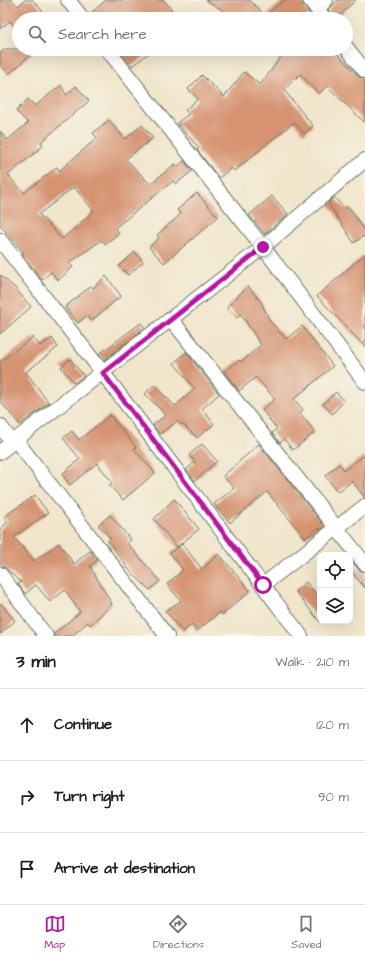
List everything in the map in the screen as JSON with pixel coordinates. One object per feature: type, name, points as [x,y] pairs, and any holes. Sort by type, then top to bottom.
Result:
[{"type":"street","points":[[68,0],[77,12]]},
{"type":"street","points":[[353,55],[365,71]]},
{"type":"street","points":[[113,56],[263,247],[365,382]]},
{"type":"street","points":[[0,452],[263,247],[365,160]]},
{"type":"street","points":[[0,240],[103,373],[302,636]]},
{"type":"street","points":[[171,319],[365,564]]},
{"type":"street","points":[[0,426],[14,441],[167,636]]},
{"type":"street","points":[[263,585],[365,506]]},
{"type":"street","points":[[0,574],[46,636]]},
{"type":"building","points":[[0,0],[12,0],[18,6],[25,0],[33,0],[43,12],[12,12],[12,23],[10,21],[0,29]]},
{"type":"building","points":[[106,0],[164,0],[173,12],[92,12]]},
{"type":"building","points":[[206,0],[250,0],[261,12],[225,12]]},
{"type":"building","points":[[284,0],[299,0],[308,12],[270,12]]},
{"type":"building","points":[[338,0],[356,0],[343,12],[329,12],[328,10]]},
{"type":"building","points":[[5,49],[12,49],[12,56],[29,56],[9,74],[0,65],[0,53]]},
{"type":"building","points":[[124,56],[145,56],[132,66]]},
{"type":"building","points":[[280,56],[340,56],[359,77],[365,79],[365,123],[327,86],[319,94],[300,74],[284,90],[313,126],[304,134],[294,122],[234,171],[231,168],[219,178],[197,150],[199,148],[177,123],[189,114],[185,110],[198,99],[188,89],[202,75],[224,97],[244,72],[260,85],[281,57]]},
{"type":"building","points":[[61,85],[66,95],[76,86],[89,101],[41,142],[43,146],[8,175],[24,193],[57,167],[59,171],[97,138],[93,133],[109,120],[125,139],[142,125],[153,138],[126,159],[150,184],[175,164],[177,167],[184,161],[192,171],[176,184],[173,181],[115,228],[119,233],[105,244],[102,240],[69,263],[73,267],[58,280],[51,272],[42,280],[22,254],[24,253],[0,225],[0,131],[7,140],[28,123],[16,111],[28,99],[35,106]],"holes":[[[74,187],[94,211],[62,239],[39,214]]]},
{"type":"building","points":[[197,193],[218,217],[164,263],[149,247],[159,238],[157,235],[181,214],[177,210]]},
{"type":"building","points":[[272,196],[288,214],[265,234],[249,215]]},
{"type":"building","points":[[334,197],[345,209],[349,207],[365,231],[365,235],[354,243],[328,203]]},
{"type":"building","points":[[135,252],[143,262],[128,275],[119,266]]},
{"type":"building","points":[[365,254],[365,347],[317,296]]},
{"type":"building","points":[[0,275],[15,288],[31,307],[0,334]]},
{"type":"building","points":[[106,276],[121,296],[91,321],[87,315],[78,323],[65,307],[91,286],[93,288]]},
{"type":"building","points":[[248,286],[261,302],[270,321],[286,339],[302,326],[333,366],[294,399],[303,410],[300,413],[315,432],[293,450],[284,439],[280,443],[272,433],[277,429],[262,410],[275,399],[256,377],[239,391],[224,372],[239,360],[241,362],[261,345],[241,314],[237,318],[227,307]]},
{"type":"building","points":[[141,323],[145,328],[104,360],[99,354]]},
{"type":"building","points":[[33,337],[40,346],[52,338],[58,347],[26,372],[49,403],[20,425],[0,401],[0,362]]},
{"type":"building","points":[[186,352],[219,394],[202,409],[214,424],[197,438],[178,421],[160,434],[153,425],[166,415],[145,394],[154,385],[175,406],[195,389],[174,363]]},
{"type":"building","points":[[70,359],[84,376],[74,383],[61,367]]},
{"type":"building","points":[[336,392],[344,401],[332,414],[323,404]]},
{"type":"building","points":[[110,415],[136,447],[134,449],[155,473],[123,500],[109,485],[112,482],[97,463],[70,485],[62,474],[80,459],[63,438],[72,431],[79,440]]},
{"type":"building","points":[[202,444],[217,461],[195,481],[186,470],[195,462],[189,455]]},
{"type":"building","points":[[259,444],[325,527],[320,530],[319,528],[305,538],[267,492],[230,523],[214,504],[234,488],[223,476]]},
{"type":"building","points":[[365,455],[365,498],[352,481],[338,492],[325,476],[339,464],[344,470]]},
{"type":"building","points":[[35,495],[48,513],[14,537],[34,561],[59,543],[74,564],[90,551],[97,560],[90,566],[112,604],[90,625],[88,622],[72,636],[54,636],[54,634],[80,612],[65,590],[50,602],[36,585],[25,594],[18,584],[21,582],[0,563],[0,529],[8,522],[4,517]]},
{"type":"building","points":[[174,499],[199,529],[177,547],[154,519]]},
{"type":"building","points":[[110,515],[131,540],[127,543],[160,581],[150,590],[131,572],[108,541],[111,539],[98,525]]},
{"type":"building","points":[[182,544],[202,569],[219,554],[250,591],[222,615],[220,612],[197,631],[192,624],[183,632],[165,611],[181,601],[167,584],[183,570],[170,553]]},
{"type":"building","points":[[353,563],[359,570],[365,572],[365,588],[353,574]]},
{"type":"building","points":[[306,582],[317,595],[317,618],[295,591]]},
{"type":"building","points":[[0,603],[15,621],[0,634]]},
{"type":"route","points":[[263,247],[103,373],[263,585]]}]
